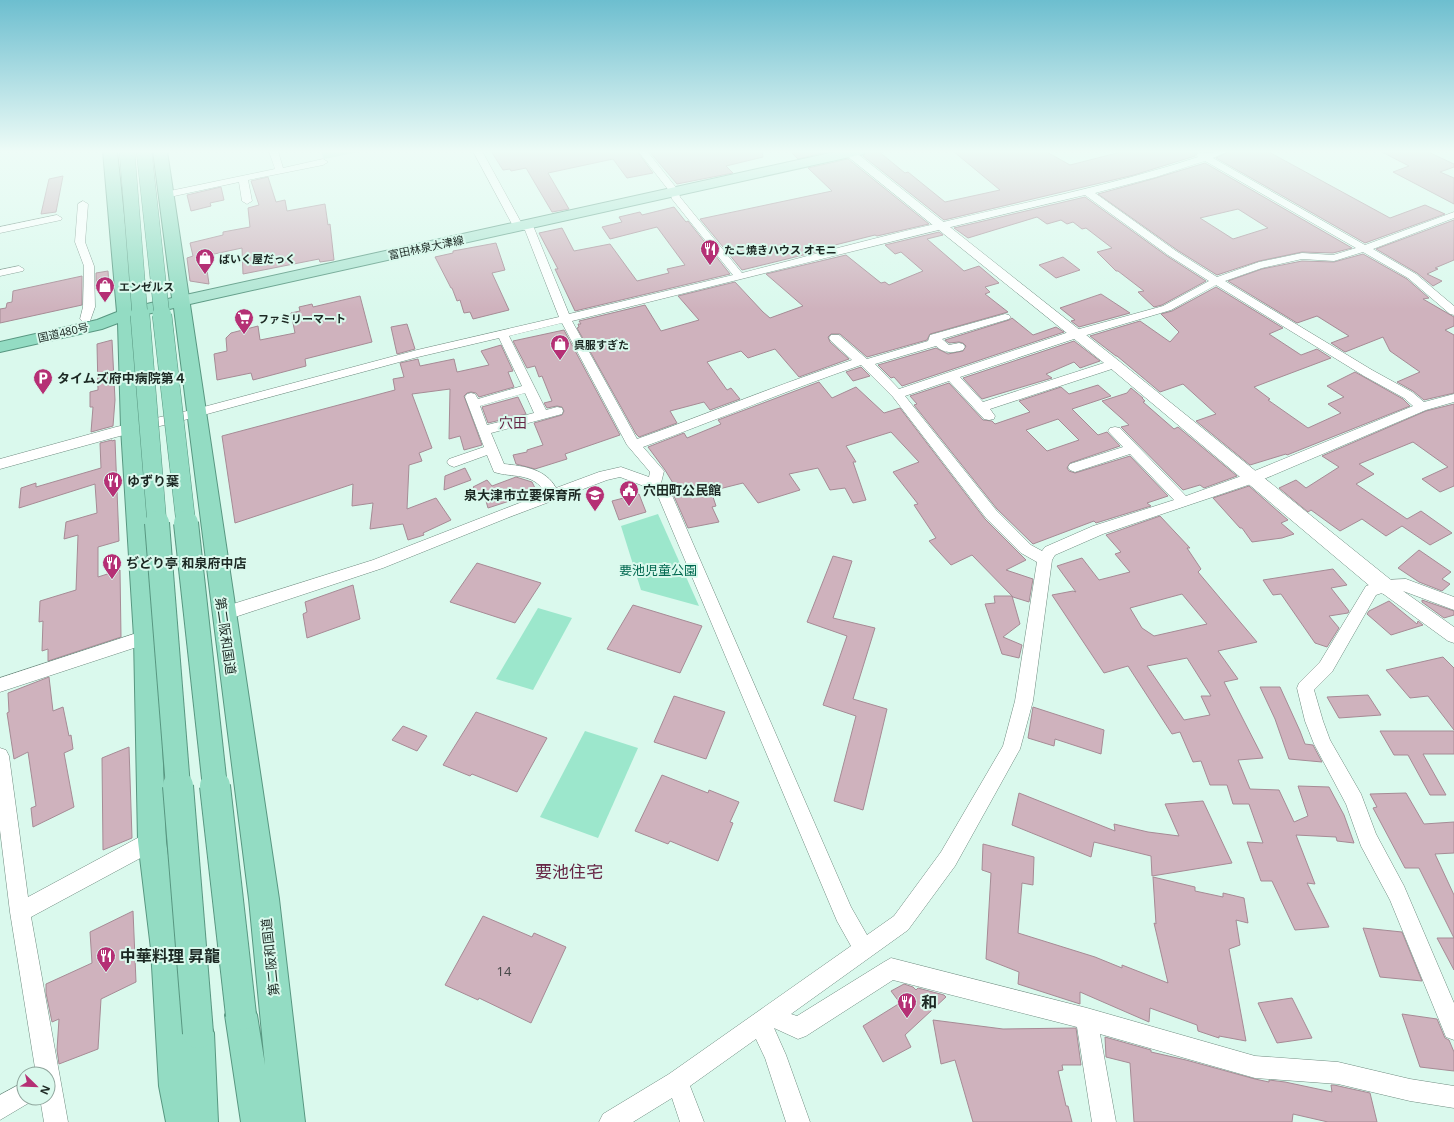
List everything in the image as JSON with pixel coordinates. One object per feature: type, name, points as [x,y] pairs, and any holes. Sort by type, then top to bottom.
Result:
[{"type":"highway","points":[[115,203],[126,314],[131,428],[146,638],[152,841],[166,949],[176,1086],[183,1122]]},
{"type":"highway","points":[[131,203],[198,1033],[202,1122]]},
{"type":"highway","name":"第二阪和国道","points":[[150,203],[241,1015],[258,1122]]},
{"type":"highway","name":"第二阪和国道","points":[[165,203],[181,301],[223,614],[264,899],[288,1122]]},
{"type":"highway","name":"国道480号","points":[[0,347],[102,324],[126,314],[181,301]]},
{"type":"highway","name":"国道480号","points":[[0,337],[102,315],[126,314]]},
{"type":"main road","name":"富田林泉大津線","points":[[181,301],[623,203]]},
{"type":"street","points":[[505,203],[518,226],[529,228],[566,320],[634,445],[658,471],[654,484]]},
{"type":"street","points":[[679,203],[740,277]]},
{"type":"street","points":[[911,203],[938,226],[1114,364],[1384,586],[1454,636]]},
{"type":"street","points":[[0,464],[131,428],[196,413],[410,356],[566,320],[938,226],[1037,203]]},
{"type":"street","points":[[1103,203],[1172,253],[1368,373],[1408,395],[1422,407]]},
{"type":"street","points":[[1287,203],[1412,276],[1454,312]]},
{"type":"street","points":[[83,204],[80,242],[89,266],[89,307],[86,318]]},
{"type":"street","points":[[897,394],[1076,334],[1167,308],[1216,281],[1258,265],[1302,256],[1334,258],[1366,248],[1454,215]]},
{"type":"street","points":[[0,230],[57,218]]},
{"type":"street","points":[[0,273],[20,268]]},
{"type":"street","points":[[934,338],[1005,317]]},
{"type":"street","points":[[503,335],[542,415]]},
{"type":"street","points":[[835,338],[864,362],[897,394],[991,514],[1026,549],[1045,559]]},
{"type":"street","points":[[634,445],[718,414],[787,386],[864,362],[933,343],[934,338]]},
{"type":"street","points":[[934,338],[947,349],[959,346]]},
{"type":"street","points":[[952,376],[985,412],[1114,364]]},
{"type":"street","points":[[529,388],[477,399],[477,421],[484,431],[499,469],[534,473],[550,487],[553,495]]},
{"type":"street","points":[[611,1122],[677,1082],[901,923],[948,859],[1011,749],[1024,701],[1045,559],[1050,551],[1098,530],[1252,478],[1422,407],[1454,398]]},
{"type":"street","points":[[484,431],[510,422],[524,421],[557,411]]},
{"type":"street","points":[[1115,431],[1184,502]]},
{"type":"street","points":[[454,462],[492,449]]},
{"type":"street","points":[[1075,467],[1131,449]]},
{"type":"street","points":[[223,614],[378,564],[502,514],[621,472],[654,484],[664,493],[844,914],[864,950]]},
{"type":"street","points":[[1451,599],[1406,585],[1384,586],[1371,590],[1326,668],[1305,688],[1314,721],[1323,744],[1354,800],[1368,839],[1397,893],[1454,1028]]},
{"type":"street","points":[[0,685],[146,638]]},
{"type":"street","points":[[0,756],[20,912],[47,1066]]},
{"type":"street","points":[[20,912],[152,841]]},
{"type":"street","points":[[766,1020],[798,1028],[891,969],[1087,1019],[1255,1067],[1338,1073],[1410,1090],[1454,1097]]},
{"type":"street","points":[[1087,1019],[1104,1122]]},
{"type":"street","points":[[766,1020],[775,1055],[798,1122]]},
{"type":"street","points":[[677,1082],[692,1122]]},
{"type":"street","points":[[0,1108],[16,1098]]},
{"type":"street","points":[[53,1106],[56,1122]]},
{"type":"green space","name":"要池児童公園","points":[[658,514],[699,606],[641,590],[621,526]]},
{"type":"green space","points":[[538,608],[572,618],[533,690],[496,679]]},
{"type":"green space","points":[[585,731],[638,748],[598,838],[540,817]]},
{"type":"building","points":[[43,203],[58,203],[56,212],[41,214]]},
{"type":"building","points":[[189,203],[210,203],[211,206],[191,211]]},
{"type":"building","points":[[258,203],[286,203],[287,211],[325,204],[328,225],[330,224],[334,260],[320,262],[319,259],[243,274],[242,248],[205,256],[209,284],[190,281],[187,258],[193,256],[190,243],[223,235],[223,232],[250,227],[248,208],[259,205]]},
{"type":"building","points":[[547,203],[566,203],[569,209],[552,212]]},
{"type":"building","points":[[774,203],[903,203],[929,224],[877,236],[875,235],[835,245],[836,247],[742,270],[700,219]]},
{"type":"building","points":[[923,203],[1014,203],[944,220]]},
{"type":"building","points":[[1058,203],[1094,203],[1167,256],[1206,281],[1162,305],[1154,307],[1138,292],[1144,291],[1116,271],[1097,252],[1112,248],[1086,228],[1082,229],[1073,222],[1067,224],[1061,220],[1047,224],[1037,217],[968,238],[954,228]]},
{"type":"building","points":[[1111,203],[1275,203],[1352,248],[1333,253],[1302,252],[1259,261],[1217,275],[1177,250]],"holes":[[[1238,209],[1268,228],[1233,239],[1200,218]]]},
{"type":"building","points":[[1296,203],[1363,203],[1390,218],[1425,205],[1445,214],[1365,243]]},
{"type":"building","points":[[674,207],[686,222],[688,221],[730,274],[575,311],[555,269],[558,269],[539,233],[562,228],[574,251],[610,244],[637,281],[669,273],[667,269],[685,265],[657,227],[610,239],[602,227],[622,222],[619,217],[640,212],[642,215]]},
{"type":"building","points":[[1454,220],[1454,260],[1435,268],[1438,269],[1427,274],[1442,281],[1433,286],[1417,273],[1376,249]]},
{"type":"building","points":[[939,232],[943,235],[927,239],[964,271],[979,266],[999,283],[985,287],[990,292],[985,294],[1008,312],[930,334],[927,340],[867,357],[840,334],[831,334],[828,337],[830,342],[849,359],[799,377],[775,349],[748,358],[741,351],[707,362],[727,390],[731,388],[740,399],[710,410],[704,402],[670,411],[677,423],[639,437],[577,328],[579,327],[578,324],[581,324],[579,321],[645,305],[661,331],[699,320],[678,296],[735,282],[770,318],[803,306],[766,274],[846,255],[881,283],[885,282],[889,285],[923,271],[901,252],[895,254],[885,245]]},
{"type":"building","points":[[496,243],[505,270],[492,273],[509,310],[473,319],[470,312],[464,313],[460,300],[457,301],[452,288],[435,257],[453,253],[453,251]]},
{"type":"building","points":[[1363,254],[1407,279],[1429,298],[1423,299],[1454,317],[1454,326],[1445,330],[1454,335],[1454,393],[1424,400],[1413,391],[1397,382],[1420,372],[1390,351],[1383,337],[1345,352],[1331,343],[1349,336],[1317,316],[1297,323],[1228,281],[1262,269],[1302,261],[1334,262]]},
{"type":"building","points":[[1063,257],[1080,270],[1056,278],[1039,265]]},
{"type":"building","points":[[108,271],[109,286],[96,289],[96,273]]},
{"type":"building","points":[[82,276],[82,305],[0,323],[0,309],[6,308],[7,303],[12,302],[13,291]]},
{"type":"building","points":[[1216,287],[1283,328],[1269,334],[1301,355],[1317,349],[1331,358],[1254,387],[1270,399],[1268,400],[1308,428],[1341,413],[1328,404],[1344,397],[1327,386],[1355,372],[1403,399],[1410,406],[1287,455],[1286,454],[1250,465],[1196,421],[1216,414],[1183,384],[1160,392],[1117,356],[1090,336],[1140,321],[1170,342],[1179,332],[1161,314],[1172,311]]},
{"type":"building","points":[[1101,294],[1130,313],[1079,327],[1071,321],[1075,320],[1060,308]]},
{"type":"building","points":[[360,296],[372,342],[305,359],[306,366],[253,380],[251,373],[217,380],[214,354],[227,351],[226,338],[231,333],[258,326],[260,340],[295,333],[291,313],[300,311],[299,307],[312,304],[313,307]]},
{"type":"building","points":[[1012,318],[1033,335],[1056,327],[1064,332],[902,386],[894,377],[891,378],[878,365],[936,348],[948,354],[963,351],[966,346],[963,343],[949,343],[945,340]]},
{"type":"building","points":[[407,324],[415,349],[397,354],[391,327]]},
{"type":"building","points":[[564,330],[620,435],[565,454],[567,459],[535,469],[516,464],[513,455],[527,452],[527,450],[543,445],[534,423],[562,415],[564,411],[562,407],[557,406],[547,408],[544,403],[552,401],[542,376],[539,377],[535,366],[527,368],[513,341]]},
{"type":"building","points":[[112,340],[115,400],[113,426],[91,432],[93,407],[90,407],[90,392],[98,390],[97,344]]},
{"type":"building","points":[[1074,341],[1100,361],[1080,368],[1074,362],[1046,374],[1052,378],[982,399],[963,378]]},
{"type":"building","points":[[501,345],[513,371],[508,372],[514,387],[479,397],[476,393],[471,392],[464,396],[482,445],[464,450],[460,436],[449,439],[450,389],[412,394],[432,448],[419,453],[422,461],[409,465],[407,509],[436,498],[451,520],[423,533],[424,535],[408,540],[403,524],[370,529],[373,503],[352,506],[353,484],[235,523],[222,436],[395,390],[393,379],[404,377],[400,363],[418,359],[420,366],[454,359],[457,372],[489,365],[481,351]]},
{"type":"building","points":[[861,367],[870,376],[853,381],[846,372]]},
{"type":"building","points":[[819,382],[832,398],[856,387],[884,413],[900,408],[985,519],[1026,560],[1006,570],[1033,579],[1029,602],[1013,597],[972,555],[951,565],[929,541],[936,538],[914,505],[918,504],[893,472],[919,462],[891,432],[846,446],[856,462],[853,462],[866,500],[853,503],[845,488],[830,490],[818,468],[789,474],[800,490],[758,503],[743,483],[711,491],[716,506],[712,507],[719,522],[688,528],[673,494],[679,493],[665,470],[648,447],[684,433],[687,438],[721,424],[718,420]]},
{"type":"building","points":[[949,383],[983,420],[992,421],[995,424],[1030,412],[1019,401],[1061,387],[1069,394],[1098,385],[1111,396],[1072,409],[1098,435],[1107,432],[1120,446],[1070,463],[1067,468],[1069,471],[1075,473],[1130,456],[1168,496],[1147,503],[1151,506],[1096,523],[1094,521],[1033,544],[997,509],[914,405],[917,404],[910,396]],"holes":[[[1058,419],[1079,440],[1047,451],[1026,430]]]},
{"type":"building","points":[[1131,388],[1143,398],[1145,401],[1143,402],[1174,429],[1178,427],[1237,476],[1204,488],[1200,485],[1183,490],[1121,427],[1129,425],[1102,401],[1127,393]]},
{"type":"building","points":[[518,397],[526,414],[488,423],[482,407]]},
{"type":"building","points":[[1454,404],[1454,486],[1440,492],[1422,479],[1448,467],[1413,442],[1359,464],[1374,474],[1356,484],[1407,519],[1421,511],[1452,533],[1430,545],[1402,526],[1386,536],[1362,519],[1340,531],[1311,510],[1308,512],[1279,488],[1296,480],[1306,488],[1339,467],[1322,456],[1426,411]]},
{"type":"building","points":[[115,440],[119,541],[98,547],[98,577],[120,570],[121,637],[48,661],[48,649],[42,651],[43,621],[39,622],[40,601],[76,590],[78,535],[64,539],[66,522],[97,513],[95,484],[19,508],[21,488],[36,483],[36,487],[101,468],[100,443]]},
{"type":"building","points":[[465,468],[471,480],[444,490],[445,476]]},
{"type":"building","points":[[516,477],[532,482],[537,492],[488,508],[486,501],[473,487],[487,480],[492,486]]},
{"type":"building","points":[[1249,486],[1288,520],[1281,523],[1294,534],[1282,538],[1252,542],[1242,528],[1240,528],[1213,498]]},
{"type":"building","name":"穴田町公民館","points":[[639,494],[646,512],[619,520],[612,501]]},
{"type":"building","points":[[1160,516],[1190,548],[1187,548],[1201,569],[1198,572],[1257,642],[1218,651],[1238,679],[1224,682],[1263,758],[1238,760],[1250,789],[1279,790],[1294,822],[1308,816],[1298,786],[1329,787],[1344,815],[1354,843],[1337,841],[1336,837],[1296,835],[1315,884],[1307,883],[1329,927],[1295,930],[1272,881],[1261,881],[1247,842],[1263,843],[1249,804],[1233,804],[1227,785],[1210,785],[1201,761],[1193,762],[1180,732],[1172,734],[1128,666],[1104,673],[1052,595],[1073,591],[1076,592],[1057,566],[1082,558],[1099,580],[1130,572],[1115,554],[1121,552],[1106,535]],"holes":[[[1182,594],[1207,624],[1154,636],[1142,628],[1130,608]],[[1187,658],[1211,696],[1201,696],[1210,715],[1184,720],[1147,666]]]},
{"type":"building","points":[[1419,550],[1451,572],[1442,579],[1450,584],[1442,591],[1419,582],[1398,568]]},
{"type":"building","points":[[833,556],[852,561],[833,618],[875,628],[853,699],[887,709],[863,810],[834,801],[856,716],[823,705],[847,636],[807,622]]},
{"type":"building","points":[[477,563],[541,583],[515,623],[450,602]]},
{"type":"building","points":[[1333,569],[1347,585],[1331,588],[1349,611],[1348,613],[1329,616],[1339,628],[1327,647],[1315,643],[1281,594],[1273,595],[1263,580]]},
{"type":"building","points":[[353,585],[360,619],[307,638],[303,614],[307,612],[305,602]]},
{"type":"building","points":[[994,596],[1012,596],[1020,624],[1003,637],[1022,645],[1019,658],[1002,654],[985,604],[995,603]]},
{"type":"building","points":[[1422,600],[1454,611],[1454,615],[1444,618],[1422,602]]},
{"type":"building","points":[[1389,601],[1417,624],[1418,621],[1423,625],[1391,635],[1367,614],[1369,611]]},
{"type":"building","points":[[633,605],[702,626],[680,673],[607,649]]},
{"type":"building","points":[[1443,657],[1454,668],[1454,730],[1428,696],[1410,698],[1386,670]]},
{"type":"building","points":[[49,677],[53,711],[63,707],[69,736],[71,735],[73,749],[64,753],[74,807],[33,827],[31,808],[36,806],[28,752],[14,759],[7,713],[9,712],[8,693]]},
{"type":"building","points":[[1260,687],[1280,687],[1305,744],[1313,745],[1322,762],[1289,759],[1275,719]]},
{"type":"building","points":[[1368,695],[1381,715],[1339,718],[1327,697]]},
{"type":"building","points":[[674,696],[725,712],[706,759],[654,742]]},
{"type":"building","points":[[1033,707],[1104,730],[1101,754],[1055,739],[1054,746],[1028,738]]},
{"type":"building","points":[[476,712],[547,738],[517,792],[472,774],[470,776],[443,765]]},
{"type":"building","points":[[403,726],[427,736],[417,751],[392,740]]},
{"type":"building","points":[[1380,731],[1454,731],[1454,754],[1423,754],[1446,795],[1430,795],[1408,755],[1394,755]]},
{"type":"building","points":[[129,747],[132,838],[103,850],[102,758]]},
{"type":"building","points":[[662,775],[708,793],[709,790],[739,802],[730,822],[733,823],[718,861],[670,841],[668,844],[635,831]]},
{"type":"building","points":[[1019,793],[1115,831],[1114,824],[1148,832],[1179,836],[1165,804],[1203,801],[1232,863],[1152,876],[1151,856],[1094,842],[1091,857],[1012,825]]},
{"type":"building","points":[[1406,793],[1424,824],[1454,822],[1454,853],[1435,854],[1454,895],[1454,938],[1419,868],[1405,868],[1373,808],[1377,807],[1370,794]]},
{"type":"building","points":[[983,844],[1034,857],[1033,885],[1022,883],[1018,933],[1095,957],[1122,968],[1122,965],[1168,983],[1154,923],[1156,924],[1153,877],[1195,887],[1195,891],[1223,897],[1223,893],[1244,898],[1248,923],[1236,920],[1240,945],[1229,949],[1246,1041],[1219,1036],[1219,1038],[1198,1031],[1197,1025],[1150,1008],[1149,1022],[1080,992],[1080,1004],[1018,984],[1019,972],[986,959],[991,873],[982,870]]},
{"type":"building","points":[[133,911],[136,982],[101,999],[98,1049],[59,1064],[57,1050],[59,1019],[52,1022],[46,993],[46,984],[92,963],[90,932]]},
{"type":"building","points":[[483,916],[532,937],[534,933],[566,947],[531,1023],[479,998],[478,1000],[445,985]]},
{"type":"building","points":[[1363,928],[1402,932],[1422,981],[1380,977]]},
{"type":"building","points":[[1437,938],[1454,938],[1454,970]]},
{"type":"building","points":[[904,984],[913,987],[916,990],[918,988],[944,995],[946,997],[905,1035],[911,1047],[883,1062],[863,1026],[900,1003],[891,991]]},
{"type":"building","points":[[1292,998],[1312,1038],[1277,1043],[1258,1003]]},
{"type":"building","points":[[1402,1014],[1437,1019],[1445,1038],[1449,1040],[1454,1052],[1454,1071],[1420,1067]]},
{"type":"building","points":[[933,1020],[1003,1029],[1076,1028],[1081,1065],[1062,1065],[1063,1070],[1058,1071],[1066,1106],[1068,1106],[1072,1122],[973,1122],[955,1060],[941,1064]]},
{"type":"building","points":[[1105,1037],[1151,1050],[1151,1052],[1269,1082],[1269,1080],[1285,1082],[1332,1092],[1331,1085],[1334,1085],[1370,1093],[1377,1122],[1328,1122],[1293,1114],[1292,1122],[1134,1122],[1130,1063],[1106,1057]]},
{"type":"place","name":"たこ焼きハウス オモニ","points":[[710,266]]},
{"type":"place","name":"ばいく屋だっく","points":[[205,275]]},
{"type":"place","name":"エンゼルス","points":[[105,303]]},
{"type":"place","name":"ファミリーマート","points":[[244,335]]},
{"type":"place","name":"呉服すぎた","points":[[560,361]]},
{"type":"place","name":"タイムズ府中病院第４","points":[[43,395]]},
{"type":"place","name":"ゆずり葉","points":[[113,498]]},
{"type":"place","name":"穴田町公民館","points":[[629,507]]},
{"type":"place","name":"泉大津市立要保育所","points":[[595,512]]},
{"type":"place","name":"ぢどり亭 和泉府中店","points":[[112,580]]},
{"type":"place","name":"中華料理 昇龍","points":[[106,973]]},
{"type":"place","name":"和","points":[[907,1019]]},
{"type":"district","name":"穴田","points":[[513,422]]},
{"type":"district","name":"要池住宅","points":[[569,871]]}]
